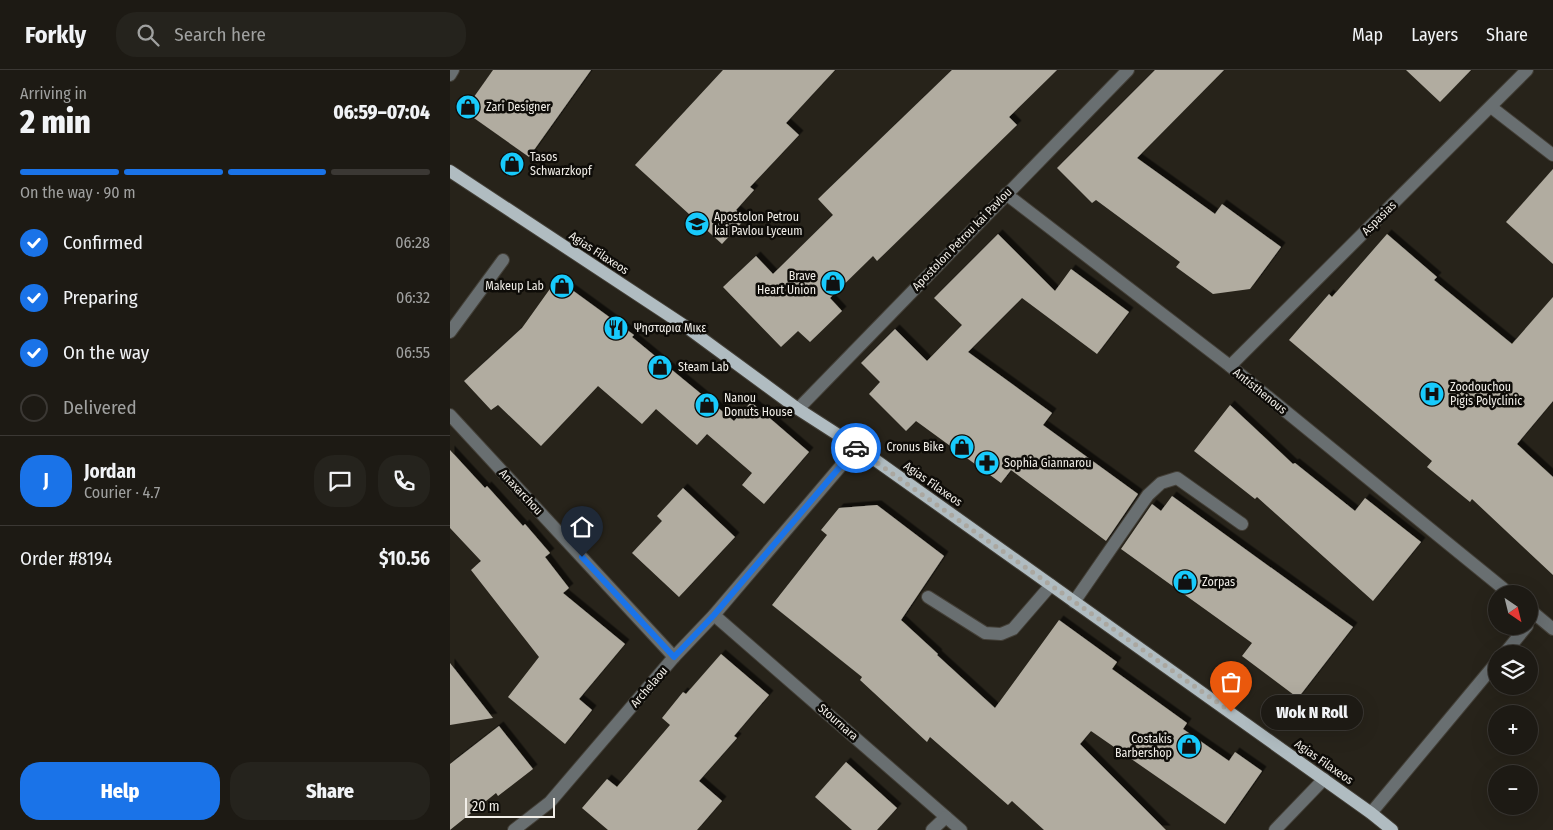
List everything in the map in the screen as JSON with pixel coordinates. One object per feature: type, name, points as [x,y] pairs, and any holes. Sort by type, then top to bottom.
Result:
[{"type":"main road","name":"Agias Filaxeos","points":[[450,171],[685,326],[798,409],[857,447],[1324,779],[1392,830]]},
{"type":"street","points":[[450,74],[453,70]]},
{"type":"street","name":"Apostolon Petrou kai Pavlou","points":[[798,409],[1128,70]]},
{"type":"street","name":"Aspasias","points":[[1230,366],[1528,70]]},
{"type":"street","points":[[1492,107],[1553,155]]},
{"type":"street","name":"Antisthenous","points":[[1006,194],[1230,366],[1499,585]]},
{"type":"street","points":[[450,332],[503,260]]},
{"type":"street","name":"Anaxarchou","points":[[450,415],[674,657]]},
{"type":"street","name":"Archelaou","points":[[514,830],[550,802],[674,657],[714,615],[857,447]]},
{"type":"street","points":[[1074,602],[1148,495],[1161,483],[1177,478],[1242,524]]},
{"type":"street","points":[[928,597],[985,633],[1001,634],[1013,629],[1051,585]]},
{"type":"street","name":"Stournara","points":[[714,615],[961,830]]},
{"type":"street","points":[[1538,622],[1553,629]]},
{"type":"street","points":[[1371,813],[1488,673]]},
{"type":"street","points":[[1275,830],[1324,779]]},
{"type":"street","points":[[932,830],[946,817]]},
{"type":"building","points":[[493,70],[591,70],[529,157],[464,111]]},
{"type":"building","points":[[723,70],[835,70],[786,123],[799,135],[750,187],[754,190],[736,210],[746,218],[722,244],[635,165]]},
{"type":"building","points":[[952,70],[1057,70],[1009,117],[1017,125],[877,261],[873,256],[830,298],[842,311],[810,342],[798,331],[781,347],[723,287],[756,256],[773,274],[833,215],[818,199]]},
{"type":"building","points":[[1155,70],[1224,70],[1137,158],[1215,214],[1222,204],[1281,247],[1250,289],[1213,294],[1176,267],[1180,262],[1096,200],[1092,203],[1057,168]]},
{"type":"building","points":[[1406,70],[1471,70],[1440,102]]},
{"type":"building","points":[[1553,169],[1553,264],[1506,222]]},
{"type":"building","points":[[998,234],[1055,291],[1071,269],[1129,312],[1097,354],[1022,298],[968,352],[1052,413],[1043,425],[1138,494],[1106,541],[1011,470],[1001,483],[916,421],[906,431],[869,394],[880,382],[861,363],[895,329],[927,361],[962,325],[934,298]]},
{"type":"building","points":[[1387,234],[1437,277],[1434,280],[1512,344],[1553,297],[1553,401],[1517,444],[1553,477],[1553,575],[1472,499],[1470,502],[1427,467],[1432,461],[1289,340],[1329,294],[1332,297]]},
{"type":"building","points":[[557,279],[634,335],[632,337],[734,421],[751,402],[809,452],[764,504],[742,485],[752,473],[707,434],[697,445],[656,409],[642,424],[598,386],[541,446],[498,405],[491,410],[464,381],[522,328]]},
{"type":"building","points":[[1230,405],[1293,464],[1295,463],[1355,511],[1365,498],[1421,542],[1373,601],[1257,497],[1255,499],[1194,451]]},
{"type":"building","points":[[450,450],[485,488],[487,486],[523,526],[525,524],[550,553],[545,557],[569,588],[563,593],[625,644],[579,699],[592,710],[565,744],[508,697],[539,657],[471,570],[481,561],[450,528]]},
{"type":"building","points":[[683,488],[735,537],[679,597],[632,553],[662,521],[657,516]]},
{"type":"building","points":[[1172,496],[1353,627],[1298,698],[1242,656],[1252,643],[1121,549],[1152,504],[1161,511]]},
{"type":"building","points":[[877,505],[944,556],[901,620],[937,655],[995,708],[1059,620],[1117,662],[1112,669],[1187,723],[1183,729],[1229,761],[1235,752],[1262,771],[1225,824],[1091,731],[1080,744],[1166,830],[1044,830],[1012,801],[1008,805],[930,737],[927,742],[860,680],[862,677],[772,605],[827,535],[821,530],[839,508]]},
{"type":"building","points":[[721,654],[769,695],[734,736],[737,738],[699,781],[722,801],[697,830],[608,830],[582,808],[607,779],[617,787],[670,725],[662,718],[683,692],[686,694]]},
{"type":"building","points":[[450,663],[493,718],[450,725]]},
{"type":"building","points":[[499,726],[533,769],[498,796],[496,793],[450,830],[450,764]]},
{"type":"building","points":[[846,762],[897,808],[877,830],[852,830],[815,797]]},
{"type":"way so far","points":[[856,448],[1231,712]]},
{"type":"place","name":"Zari Designer","points":[[468,107]]},
{"type":"place","name":"Tasos Schwarzkopf","points":[[512,164]]},
{"type":"place","name":"Apostolon Petrou kai Pavlou Lyceum","points":[[697,224]]},
{"type":"place","name":"Brave Heart Union","points":[[833,283]]},
{"type":"place","name":"Makeup Lab","points":[[562,286]]},
{"type":"place","name":"Ψησταρια Μικε","points":[[616,328]]},
{"type":"place","name":"Steam Lab","points":[[660,367]]},
{"type":"place","name":"Zoodouchou Pigis Polyclinic","points":[[1432,394]]},
{"type":"place","name":"Nanou Donuts House","points":[[707,405]]},
{"type":"place","name":"Cronus Bike","points":[[962,447]]},
{"type":"place","name":"Sophia Giannarou","points":[[987,463]]},
{"type":"place","name":"Zorpas","points":[[1185,582]]},
{"type":"place","name":"Wok N Roll","points":[[1231,712]]},
{"type":"place","name":"Costakis Barbershop","points":[[1189,746]]},
{"type":"route","points":[[582,557],[674,657],[714,615],[856,448]]}]
